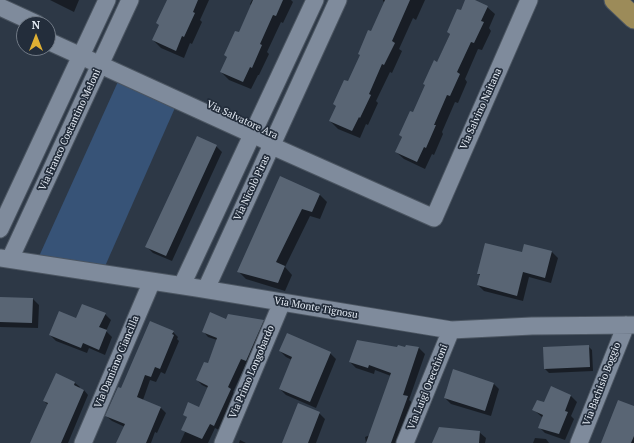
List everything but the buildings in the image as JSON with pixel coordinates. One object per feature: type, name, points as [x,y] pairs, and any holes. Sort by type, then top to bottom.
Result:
[{"type":"main road","points":[[615,0],[634,18]]},
{"type":"street","points":[[0,229],[107,0]]},
{"type":"street","name":"Via Franco Costantino Meloni","points":[[5,258],[102,61],[130,0]]},
{"type":"street","points":[[182,285],[315,0]]},
{"type":"street","name":"Via Nicolò Piras","points":[[206,289],[338,0]]},
{"type":"street","name":"Via Salvino Naitana","points":[[435,214],[529,0]]},
{"type":"street","points":[[0,7],[20,16]]},
{"type":"street","points":[[0,19],[16,26]]},
{"type":"street","name":"Via Salvatore Ara","points":[[56,34],[83,52]]},
{"type":"street","name":"Via Salvatore Ara","points":[[56,44],[83,52],[254,130],[265,140],[274,141],[435,214]]},
{"type":"street","name":"Via Monte Tignosu","points":[[5,258],[182,285],[451,330],[532,326],[630,325]]},
{"type":"street","name":"Via Damiano Ciancilla","points":[[83,443],[152,281]]},
{"type":"street","name":"Via Primo Longobardo","points":[[223,443],[282,302]]},
{"type":"street","name":"Via Bachisio Boggio","points":[[579,443],[630,325]]},
{"type":"street","name":"Via Luigi Orecchioni","points":[[404,443],[451,330]]},
{"type":"shaded area","points":[[121,75],[178,101],[102,273],[36,263]]}]
